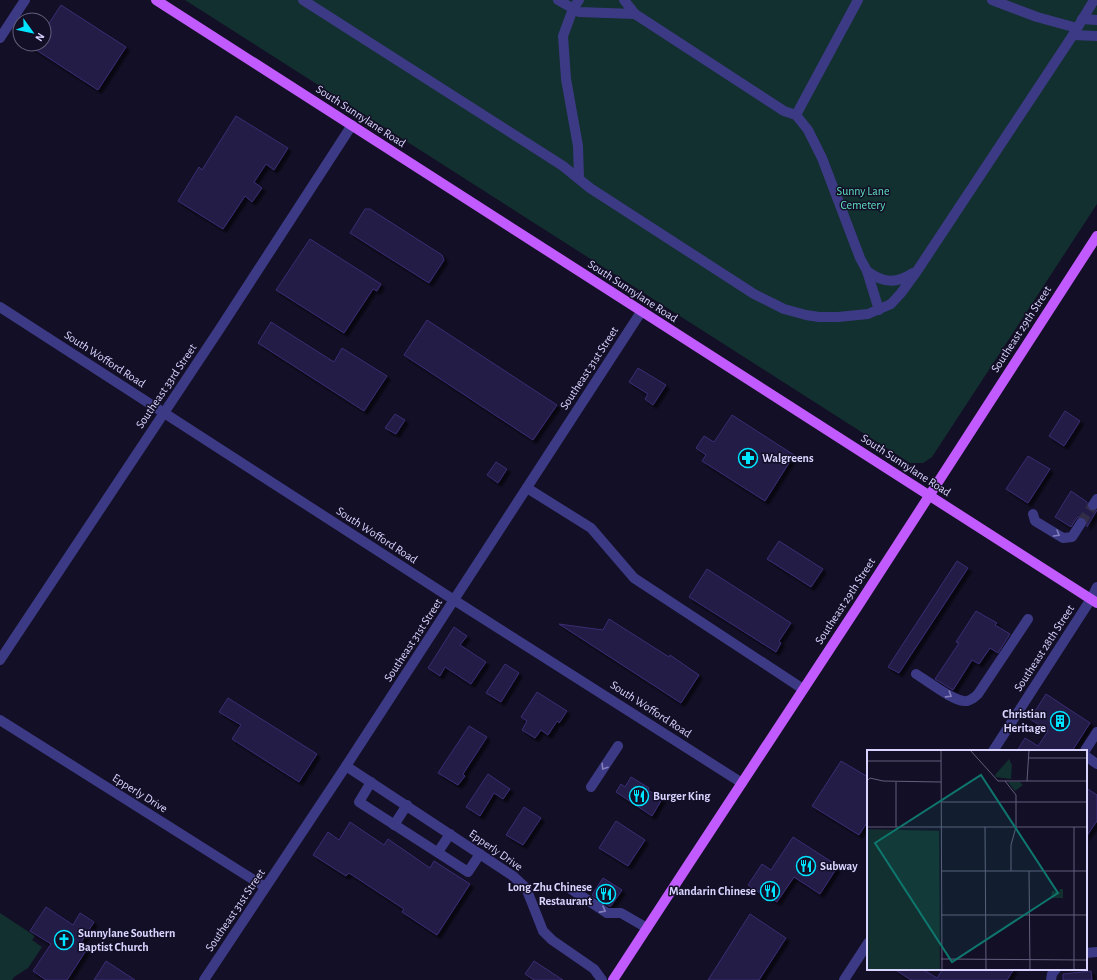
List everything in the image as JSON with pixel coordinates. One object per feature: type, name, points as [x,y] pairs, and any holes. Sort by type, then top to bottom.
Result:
[{"type":"main road","name":"South Sunnylane Road","points":[[156,0],[1094,601]]},
{"type":"main road","name":"Southeast 29th Street","points":[[614,980],[1097,236]]},
{"type":"street","points":[[0,38],[25,0]]},
{"type":"street","points":[[303,0],[563,166],[590,188],[754,294],[784,309],[812,316],[838,317],[863,315],[879,310],[891,304],[901,293],[917,271],[1094,0]]},
{"type":"street","points":[[558,0],[576,4]]},
{"type":"street","points":[[624,0],[635,14],[784,111],[796,114],[808,130],[822,158],[860,258],[867,271],[879,310]]},
{"type":"street","points":[[796,114],[858,0]]},
{"type":"street","points":[[992,0],[1037,17],[1077,27],[1097,36]]},
{"type":"street","points":[[576,4],[563,36],[566,79],[578,146],[579,178]]},
{"type":"street","points":[[576,4],[579,12],[635,14]]},
{"type":"street","points":[[1077,27],[1097,20]]},
{"type":"street","name":"Southeast 33rd Street","points":[[0,660],[222,327],[352,125]]},
{"type":"street","points":[[867,271],[874,277],[889,281],[903,280],[917,271]]},
{"type":"street","name":"South Wofford Road","points":[[0,307],[454,600],[742,783]]},
{"type":"street","name":"Southeast 31st Street","points":[[204,980],[346,766],[641,312]]},
{"type":"street","points":[[527,488],[591,528],[634,578],[803,689]]},
{"type":"street","points":[[1033,514],[1034,521],[1063,538],[1072,537],[1081,523]]},
{"type":"street","name":"Southeast 28th Street","points":[[994,750],[1094,601],[1097,587]]},
{"type":"street","points":[[916,674],[959,700],[968,701],[973,699],[978,694],[1028,619]]},
{"type":"street","name":"Epperly Drive","points":[[0,720],[265,887]]},
{"type":"street","points":[[1086,750],[1097,732]]},
{"type":"street","points":[[591,787],[618,746]]},
{"type":"street","points":[[1087,757],[1097,764]]},
{"type":"street","name":"Epperly Drive","points":[[346,766],[513,876],[526,888],[543,931],[552,940],[594,969],[602,980]]},
{"type":"street","points":[[371,782],[359,802],[468,872],[480,854]]},
{"type":"street","points":[[394,825],[407,805]]},
{"type":"street","points":[[438,852],[450,834]]},
{"type":"street","points":[[571,889],[607,913],[621,913],[647,928]]},
{"type":"street","points":[[844,980],[867,945]]},
{"type":"street","points":[[1087,953],[1097,952]]},
{"type":"street","points":[[1051,980],[1052,974],[1055,970]]},
{"type":"green space","name":"Sunny Lane Cemetery","points":[[185,0],[1097,0],[1097,204],[932,457],[923,463],[910,463]]},
{"type":"green space","points":[[0,913],[35,936],[32,940],[42,947],[28,968],[12,980],[0,980]]},
{"type":"building","points":[[61,5],[126,47],[98,90],[39,52],[52,52],[52,19]]},
{"type":"building","points":[[236,116],[288,148],[274,170],[266,164],[254,182],[262,188],[252,202],[245,196],[223,229],[178,201],[199,167],[202,170]]},
{"type":"building","points":[[365,209],[370,209],[442,255],[444,260],[429,283],[350,233]]},
{"type":"building","points":[[310,239],[381,284],[377,291],[373,289],[344,333],[276,290]]},
{"type":"building","points":[[427,320],[557,405],[533,440],[404,355]]},
{"type":"building","points":[[271,322],[334,362],[342,348],[387,376],[364,411],[258,343]]},
{"type":"building","points":[[638,368],[666,385],[653,405],[645,399],[648,394],[629,382]]},
{"type":"building","points":[[1065,411],[1080,421],[1064,446],[1049,436]]},
{"type":"building","points":[[395,414],[405,420],[396,434],[385,428]]},
{"type":"building","name":"Walgreens","points":[[732,415],[794,455],[765,501],[702,461],[706,455],[696,448],[704,436],[714,442]]},
{"type":"building","points":[[1028,456],[1050,469],[1028,503],[1006,489]]},
{"type":"building","points":[[496,462],[507,469],[498,483],[487,475]]},
{"type":"building","points":[[1071,491],[1087,502],[1089,510],[1097,510],[1087,527],[1087,520],[1082,517],[1078,517],[1071,527],[1055,517]]},
{"type":"building","points":[[779,541],[823,569],[811,587],[767,559]]},
{"type":"building","points":[[957,561],[968,568],[899,673],[888,667]]},
{"type":"building","points":[[707,569],[791,623],[779,641],[781,643],[776,652],[689,597]]},
{"type":"building","points":[[976,611],[997,623],[995,625],[1010,634],[998,653],[990,648],[979,664],[972,660],[953,690],[935,679],[959,643],[956,642]]},
{"type":"building","points":[[609,619],[669,657],[670,655],[699,675],[681,703],[559,624],[603,630]]},
{"type":"building","points":[[454,627],[467,636],[460,645],[486,662],[471,684],[445,667],[440,676],[428,668]]},
{"type":"building","points":[[505,664],[519,673],[501,702],[486,693]]},
{"type":"building","points":[[537,692],[567,711],[559,723],[557,721],[548,735],[541,730],[535,738],[522,730],[527,721],[521,717]]},
{"type":"building","name":"Christian Heritage","points":[[1046,694],[1090,723],[1073,750],[1018,750],[1025,738],[1038,746],[1048,731],[1030,719]]},
{"type":"building","points":[[228,698],[317,754],[299,782],[232,739],[241,725],[219,712]]},
{"type":"building","points":[[469,726],[487,737],[463,774],[465,776],[458,785],[438,773]]},
{"type":"building","points":[[841,761],[867,776],[867,823],[859,835],[812,806]]},
{"type":"building","points":[[488,774],[510,789],[503,799],[494,793],[480,816],[466,807]]},
{"type":"building","name":"Burger King","points":[[631,777],[649,788],[648,790],[662,799],[652,816],[616,792],[621,784],[625,787]]},
{"type":"building","points":[[1087,789],[1097,795],[1097,821],[1087,836]]},
{"type":"building","points":[[524,807],[541,818],[523,845],[506,835]]},
{"type":"building","points":[[616,821],[645,840],[628,866],[599,848]]},
{"type":"building","points":[[350,822],[384,845],[388,839],[430,868],[434,861],[470,884],[437,935],[402,912],[404,909],[349,873],[346,876],[313,855],[328,832],[339,840]]},
{"type":"building","name":"Subway","points":[[793,837],[838,866],[820,894],[794,877],[777,902],[768,896],[767,898],[748,885],[762,864],[771,870]]},
{"type":"building","name":"Long Zhu Chinese Restaurant","points":[[603,878],[622,890],[611,906],[592,895]]},
{"type":"building","name":"Sunnylane Southern Baptist Church","points":[[46,907],[73,925],[80,913],[94,922],[80,944],[87,949],[67,980],[46,980],[33,971],[51,944],[30,931]]},
{"type":"building","points":[[750,914],[786,938],[759,980],[708,980]]},
{"type":"building","name":"Sunnylane Southern Baptist Church","points":[[106,961],[135,980],[94,980]]},
{"type":"building","points":[[534,961],[563,980],[534,980],[525,974]]},
{"type":"building","points":[[896,970],[924,970],[937,978],[942,970],[1013,970],[1007,980],[911,980]]},
{"type":"building","points":[[1091,971],[1092,980],[1063,980],[1063,974]]},
{"type":"tunnel","points":[[1081,523],[1093,505]]},
{"type":"place","name":"Walgreens","points":[[748,458]]},
{"type":"place","name":"Christian Heritage","points":[[1060,721]]},
{"type":"place","name":"Burger King","points":[[639,796]]},
{"type":"place","name":"Subway","points":[[806,866]]},
{"type":"place","name":"Mandarin Chinese","points":[[770,891]]},
{"type":"place","name":"Long Zhu Chinese Restaurant","points":[[606,894]]},
{"type":"place","name":"Sunnylane Southern Baptist Church","points":[[64,940]]}]
